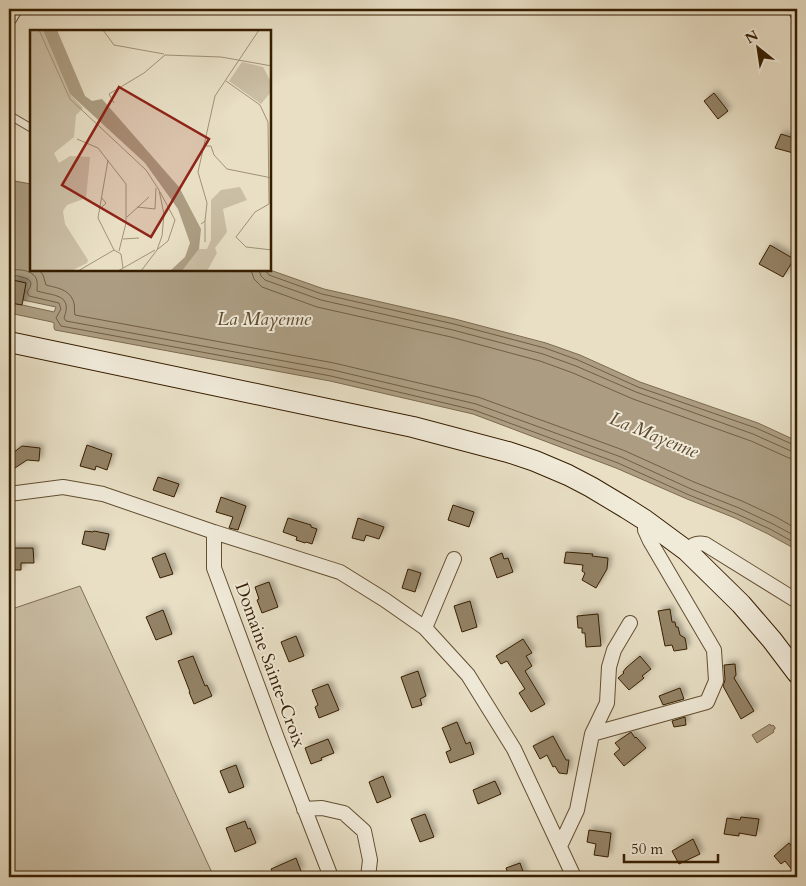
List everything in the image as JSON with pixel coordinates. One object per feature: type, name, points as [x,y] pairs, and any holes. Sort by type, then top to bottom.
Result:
[{"type":"main road","points":[[9,342],[413,427],[535,461],[575,479],[626,508],[687,551],[741,604],[772,640],[797,674]]},
{"type":"street","points":[[9,19],[15,9]]},
{"type":"street","points":[[796,9],[797,13]]},
{"type":"street","points":[[9,494],[63,487],[103,494],[340,572],[385,600],[425,628],[468,675],[514,749],[574,877]]},
{"type":"street","points":[[592,734],[707,702],[716,681],[714,650],[650,541],[645,530],[645,520]]},
{"type":"street","name":"Domaine Sainte-Croix","points":[[214,532],[214,568],[331,877]]},
{"type":"street","points":[[687,551],[695,544],[704,544],[797,601]]},
{"type":"street","points":[[425,628],[454,559]]},
{"type":"street","points":[[560,846],[577,810],[592,734],[607,702],[609,668],[614,650],[630,622]]},
{"type":"street","points":[[304,809],[322,808],[344,813],[364,831],[370,860],[368,877]]},
{"type":"lane","points":[[9,115],[30,127]]},
{"type":"shaded area","points":[[80,586],[213,875],[212,877],[9,877],[9,610]]},
{"type":"water","name":"La Mayenne","points":[[9,180],[30,184],[30,271],[271,270],[324,289],[455,319],[546,343],[580,355],[640,382],[758,423],[797,441],[797,550],[735,518],[616,468],[473,414],[330,381],[55,330],[54,323],[52,322],[9,313],[9,302],[54,312],[56,307],[23,300],[23,296],[11,293],[9,297]]},
{"type":"water","points":[[770,724],[775,727],[774,732],[757,743],[752,735]]},
{"type":"building","points":[[714,93],[728,111],[718,119],[704,101]]},
{"type":"building","points":[[781,134],[797,139],[797,154],[775,148]]},
{"type":"building","points":[[770,245],[794,259],[783,277],[759,264]]},
{"type":"building","points":[[13,280],[26,283],[22,305],[11,303]]},
{"type":"building","points":[[87,445],[112,454],[107,470],[96,466],[95,470],[80,466]]},
{"type":"building","points":[[22,446],[40,448],[39,461],[27,460],[15,468],[9,456]]},
{"type":"building","points":[[158,477],[179,484],[174,497],[153,490]]},
{"type":"building","points":[[221,497],[246,506],[238,530],[229,528],[233,517],[216,512]]},
{"type":"building","points":[[453,505],[474,512],[469,527],[448,520]]},
{"type":"building","points":[[288,518],[311,525],[311,527],[317,529],[312,544],[296,540],[297,537],[283,532]]},
{"type":"building","points":[[358,518],[384,527],[379,539],[366,535],[364,541],[352,538]]},
{"type":"building","points":[[85,531],[109,534],[105,550],[82,544]]},
{"type":"building","points":[[11,548],[33,548],[34,563],[21,563],[21,570],[11,570]]},
{"type":"building","points":[[566,552],[593,554],[592,556],[608,558],[607,569],[596,588],[582,580],[585,573],[582,571],[583,565],[564,563]]},
{"type":"building","points":[[165,553],[173,574],[160,578],[152,558]]},
{"type":"building","points":[[502,553],[504,559],[508,558],[513,572],[497,578],[490,558]]},
{"type":"building","points":[[408,569],[421,573],[415,592],[402,588]]},
{"type":"building","points":[[269,582],[278,607],[262,613],[255,587]]},
{"type":"building","points":[[470,601],[477,627],[462,632],[454,606]]},
{"type":"building","points":[[670,609],[672,622],[675,622],[680,635],[685,638],[687,649],[674,651],[672,645],[665,646],[658,611]]},
{"type":"building","points":[[163,610],[172,634],[156,640],[146,617]]},
{"type":"building","points":[[598,614],[601,646],[586,647],[585,633],[582,633],[582,628],[578,628],[577,616]]},
{"type":"building","points":[[296,636],[304,656],[289,662],[281,642]]},
{"type":"building","points":[[523,639],[532,653],[526,656],[532,666],[525,671],[545,704],[531,712],[519,693],[525,689],[507,661],[501,664],[496,656]]},
{"type":"building","points":[[193,656],[205,686],[207,685],[212,696],[194,704],[178,661]]},
{"type":"building","points":[[640,656],[651,669],[642,676],[644,678],[629,690],[618,678]]},
{"type":"building","points":[[735,664],[736,675],[734,678],[754,711],[741,719],[723,686],[725,680],[724,665]]},
{"type":"building","points":[[418,671],[426,696],[420,699],[422,705],[412,708],[401,677]]},
{"type":"building","points":[[328,684],[339,710],[319,718],[315,707],[318,705],[312,690]]},
{"type":"building","points":[[680,688],[684,699],[663,705],[659,696]]},
{"type":"building","points":[[685,717],[686,725],[674,727],[672,721]]},
{"type":"building","points":[[457,722],[466,744],[470,742],[474,754],[450,763],[446,752],[451,750],[442,728]]},
{"type":"building","points":[[631,732],[646,748],[624,766],[614,754],[620,749],[615,743]]},
{"type":"building","points":[[553,736],[566,760],[569,760],[567,774],[559,773],[555,766],[553,767],[547,755],[540,759],[533,746]]},
{"type":"building","points":[[328,739],[334,753],[311,764],[305,748]]},
{"type":"building","points":[[236,765],[244,787],[229,793],[220,771]]},
{"type":"building","points":[[383,776],[391,797],[377,803],[369,782]]},
{"type":"building","points":[[495,781],[501,794],[478,804],[473,790]]},
{"type":"building","points":[[425,814],[434,837],[420,842],[411,819]]},
{"type":"building","points":[[741,817],[759,819],[756,836],[739,833],[739,836],[724,834],[727,818],[740,820]]},
{"type":"building","points":[[245,821],[256,843],[235,852],[226,828]]},
{"type":"building","points":[[589,830],[611,833],[608,857],[594,855],[596,844],[587,842]]},
{"type":"building","points":[[693,839],[700,854],[679,864],[672,851]]},
{"type":"building","points":[[789,843],[797,853],[797,876],[785,861],[781,864],[774,856]]},
{"type":"building","points":[[296,858],[301,871],[292,875],[293,877],[275,877],[271,869]]},
{"type":"building","points":[[520,863],[525,877],[509,877],[506,868]]}]
